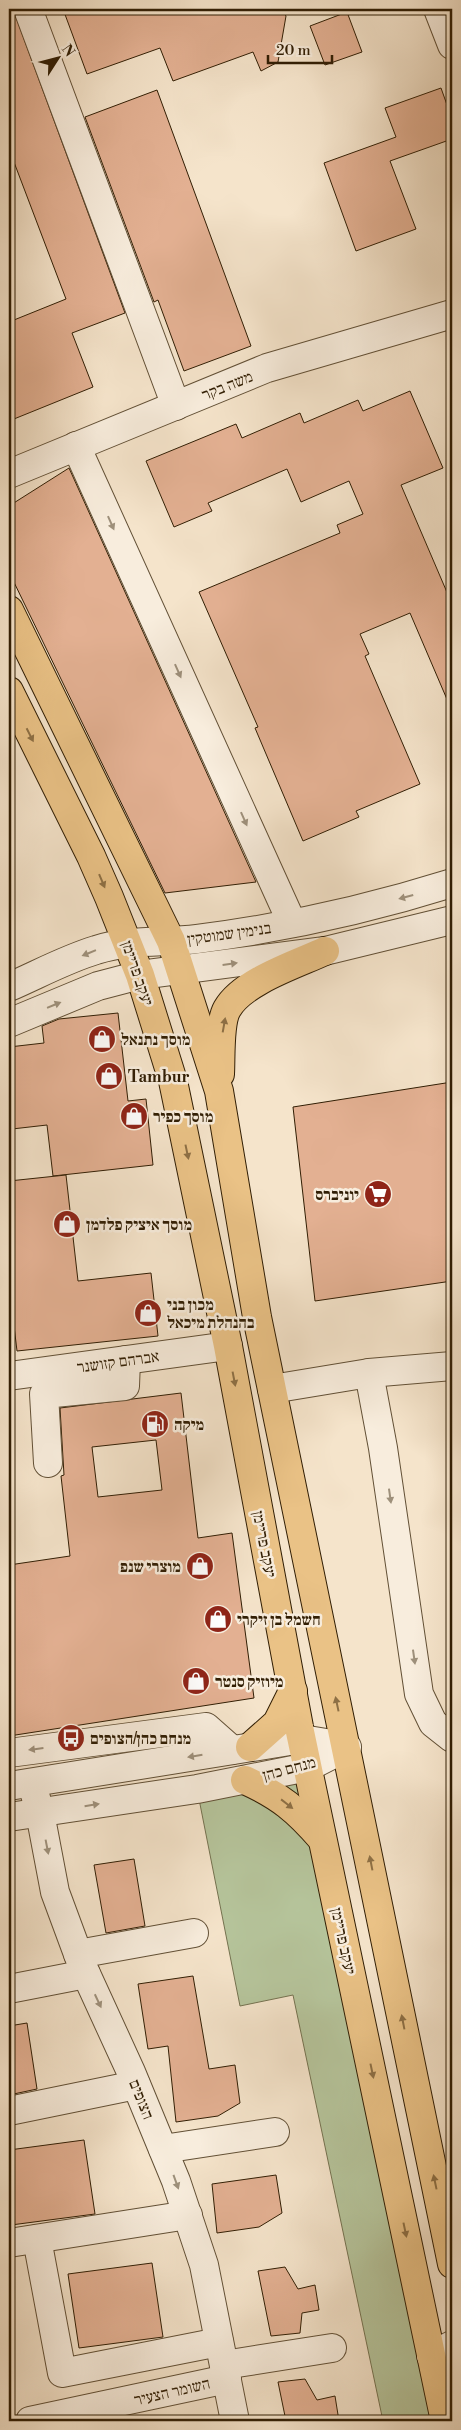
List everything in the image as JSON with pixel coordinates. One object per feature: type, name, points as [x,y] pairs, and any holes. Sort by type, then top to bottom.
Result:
[{"type":"main road","points":[[9,610],[171,941],[219,1091],[272,1389],[452,2264]]},
{"type":"main road","name":"יעקב פריימן","points":[[9,691],[91,856],[128,943],[173,1081],[228,1346],[302,1739],[323,1840],[445,2353],[445,2421]]},
{"type":"main road","points":[[219,1091],[222,1035],[227,1009],[251,984],[325,951]]},
{"type":"main road","points":[[241,1749],[265,1736],[277,1723],[293,1691]]},
{"type":"main road","points":[[245,1780],[285,1802],[323,1840]]},
{"type":"street","points":[[28,9],[176,406]]},
{"type":"street","points":[[438,9],[452,45]]},
{"type":"street","name":"משה בקר","points":[[9,474],[267,368],[452,314]]},
{"type":"street","points":[[85,443],[118,496]]},
{"type":"street","points":[[85,443],[292,923]]},
{"type":"street","name":"בנימין שמוטקין","points":[[9,987],[95,950],[128,943],[196,939],[292,923],[345,913],[452,884]]},
{"type":"street","name":"בנימין שמוטקין","points":[[9,1023],[98,986],[140,975],[325,951],[452,920]]},
{"type":"street","name":"אברהם קזושנר","points":[[9,1376],[228,1346]]},
{"type":"street","points":[[48,1463],[44,1394],[125,1386],[126,1360]]},
{"type":"street","points":[[272,1389],[370,1372],[452,1366]]},
{"type":"street","points":[[370,1372],[419,1694],[433,1723],[452,1738]]},
{"type":"street","points":[[9,1753],[206,1727],[241,1749]]},
{"type":"street","name":"מנחם כהן","points":[[20,1785],[302,1739],[347,1747]]},
{"type":"street","name":"מנחם כהן","points":[[9,1817],[245,1780],[308,1767],[347,1747]]},
{"type":"street","name":"הצופים","points":[[20,1785],[40,1813],[55,1892],[82,1964],[163,2148],[188,2215],[204,2265],[235,2421]]},
{"type":"street","points":[[9,1990],[82,1964],[194,1934]]},
{"type":"street","points":[[9,2111],[136,2085]]},
{"type":"street","points":[[163,2148],[275,2132]]},
{"type":"street","points":[[9,2243],[188,2215]]},
{"type":"street","points":[[37,2239],[62,2373],[223,2362],[332,2348]]},
{"type":"street","name":"השומר הצעיר","points":[[30,2421],[73,2418],[223,2362]]},
{"type":"green space","points":[[301,1768],[445,2421],[383,2421],[293,1995],[240,2006],[197,1789]]},
{"type":"building","points":[[9,9],[13,9],[125,313],[72,333],[93,387],[9,421],[9,322],[66,299],[9,149]]},
{"type":"building","points":[[63,9],[282,9],[286,16],[278,62],[261,71],[253,52],[173,81],[160,48],[87,74]]},
{"type":"building","points":[[347,12],[362,52],[325,65],[310,26]]},
{"type":"building","points":[[441,88],[452,119],[452,139],[390,161],[416,229],[356,251],[324,163],[396,137],[385,108]]},
{"type":"building","points":[[157,90],[251,346],[184,371],[158,300],[154,302],[85,117]]},
{"type":"building","points":[[410,391],[443,468],[401,485],[452,604],[452,711],[410,613],[360,634],[369,654],[365,656],[420,784],[356,811],[359,817],[303,841],[255,728],[258,727],[199,592],[340,533],[337,525],[363,514],[349,481],[301,502],[287,469],[208,503],[212,511],[174,527],[146,461],[236,424],[242,438],[300,413],[304,423],[358,400],[363,411]]},
{"type":"building","points":[[69,468],[256,882],[165,893],[9,572],[9,506]]},
{"type":"building","points":[[118,1013],[128,1101],[146,1099],[153,1165],[53,1176],[47,1125],[12,1129],[9,1097],[9,1047],[44,1043],[42,1026],[59,1019]]},
{"type":"building","name":"יוניברס","points":[[452,1082],[452,1281],[315,1301],[293,1107]]},
{"type":"building","points":[[66,1175],[78,1281],[151,1273],[158,1336],[17,1351],[9,1284],[9,1181]]},
{"type":"building","points":[[181,1393],[198,1538],[232,1533],[254,1698],[9,1736],[9,1565],[70,1556],[61,1476],[64,1475],[60,1408]],"holes":[[[156,1440],[162,1490],[98,1497],[92,1447]]]},
{"type":"building","points":[[134,1859],[145,1926],[106,1933],[94,1865]]},
{"type":"building","points":[[193,1976],[209,2069],[235,2065],[240,2103],[218,2116],[176,2122],[168,2046],[148,2049],[138,1984]]},
{"type":"building","points":[[27,2023],[37,2089],[9,2095],[9,2026]]},
{"type":"building","points":[[84,2140],[95,2214],[11,2225],[9,2208],[9,2150]]},
{"type":"building","points":[[276,2175],[282,2213],[259,2227],[217,2233],[212,2184]]},
{"type":"building","points":[[152,2263],[163,2337],[79,2348],[68,2274]]},
{"type":"building","points":[[285,2267],[298,2289],[315,2285],[319,2310],[302,2313],[300,2333],[271,2336],[258,2271]]},
{"type":"building","points":[[305,2379],[317,2400],[335,2396],[339,2421],[286,2421],[278,2382]]},
{"type":"place","name":"מוסך נתנאל","points":[[102,1039]]},
{"type":"place","name":"Tambur","points":[[109,1076]]},
{"type":"place","name":"מוסך כפיר","points":[[134,1116]]},
{"type":"place","name":"יוניברס","points":[[378,1194]]},
{"type":"place","name":"מוסך איציק פלדמן","points":[[67,1224]]},
{"type":"place","name":"מכון בני בהנהלת מיכאל","points":[[148,1313]]},
{"type":"place","name":"מיקה","points":[[155,1424]]},
{"type":"place","name":"מוצרי שנפ","points":[[200,1566]]},
{"type":"place","name":"חשמל בן זיקרי","points":[[218,1619]]},
{"type":"place","name":"מיוזיק סנטר","points":[[196,1681]]},
{"type":"place","name":"מנחם כהן/הצופים","points":[[71,1738]]}]
